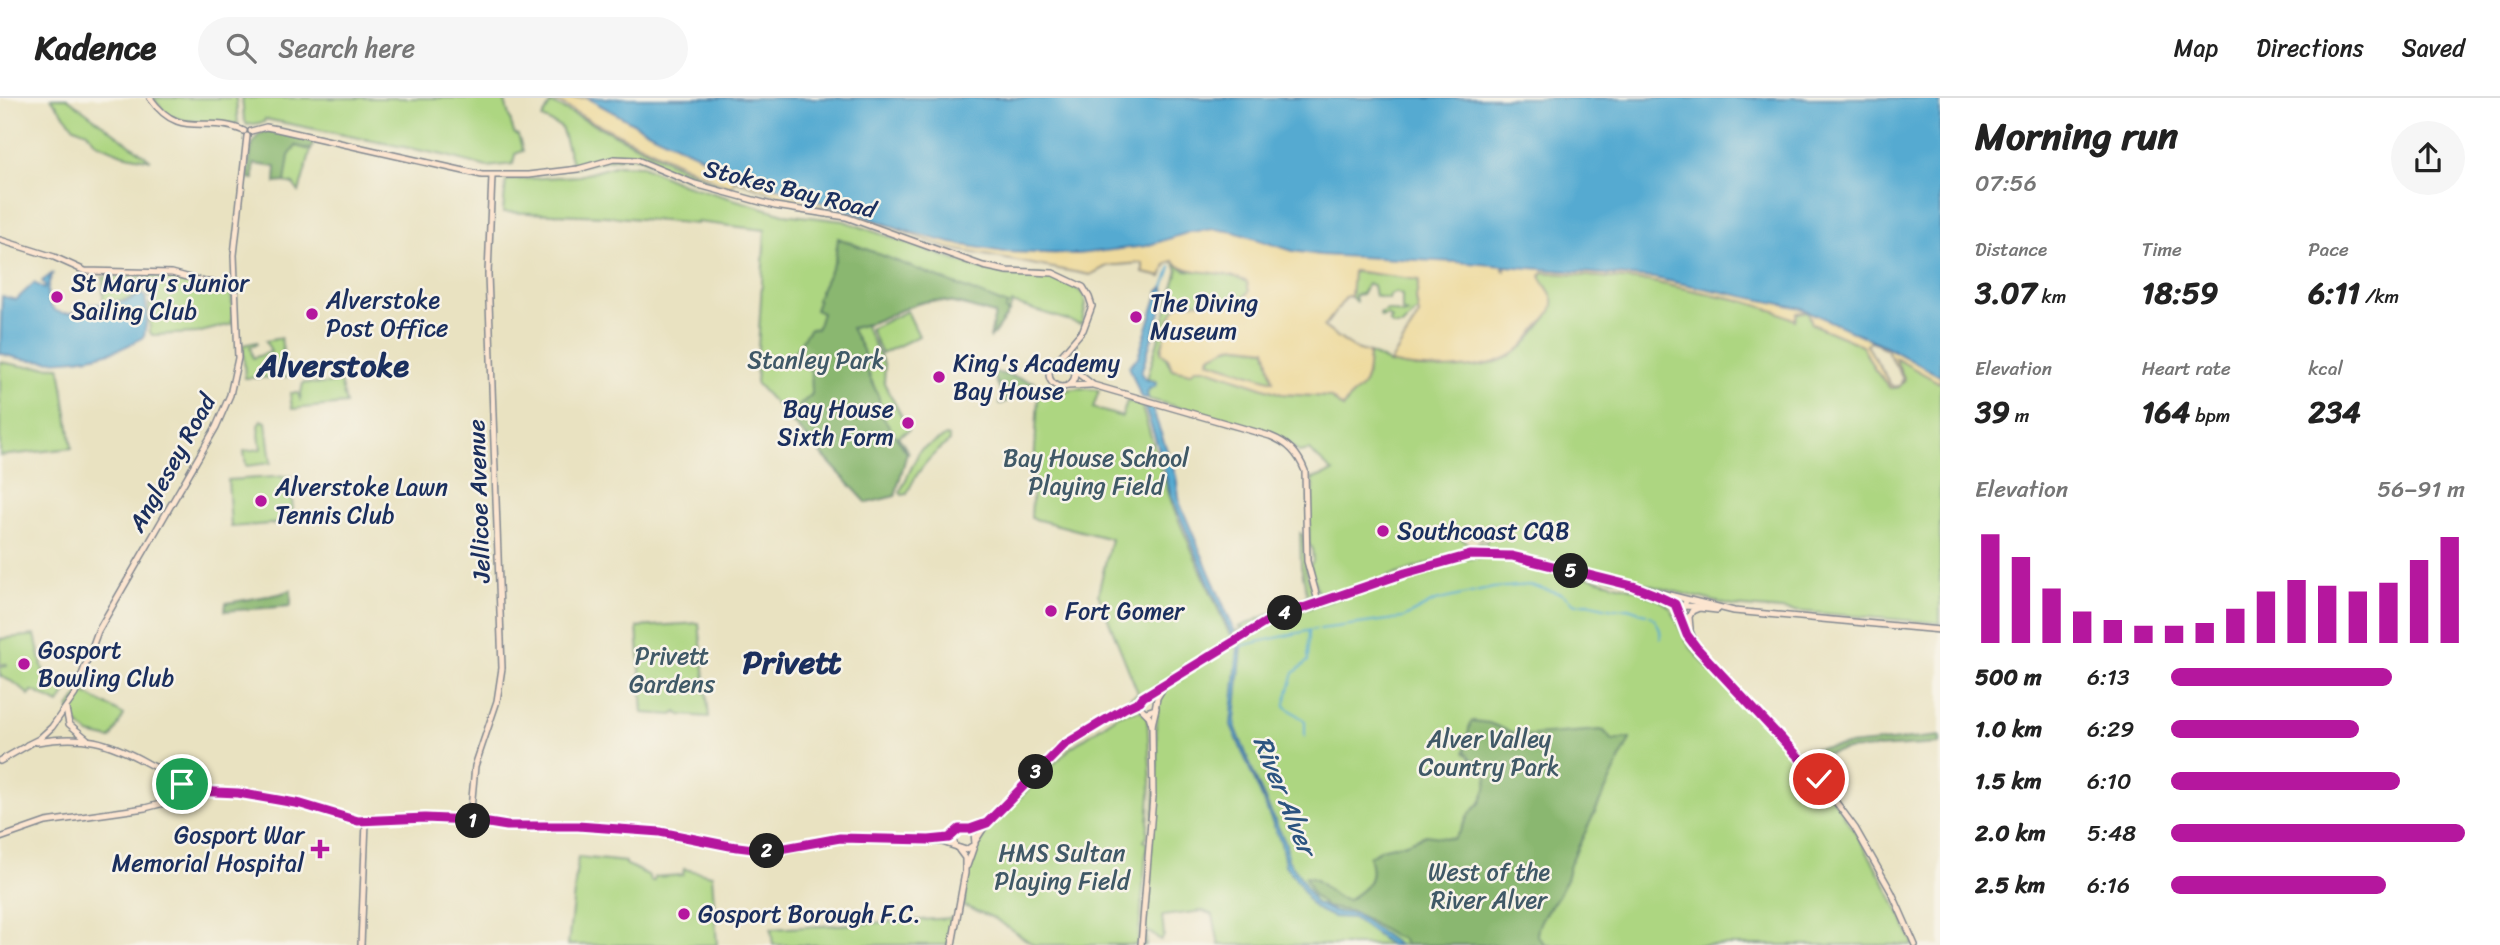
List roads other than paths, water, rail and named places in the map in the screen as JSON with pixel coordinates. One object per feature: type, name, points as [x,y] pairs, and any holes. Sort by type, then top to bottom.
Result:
[{"type":"street","name":"Stokes Bay Road","points":[[150,98],[160,113],[170,120],[183,123],[232,127],[248,132],[269,127],[492,176],[579,169],[614,159],[637,160],[695,184],[775,206],[836,214],[983,266],[1007,271],[1053,273],[1080,285],[1091,301],[1088,320],[1082,332],[1054,364]]},
{"type":"street","name":"Anglesey Road","points":[[27,745],[48,731],[77,690],[104,620],[216,427],[230,395],[239,343],[235,244],[248,132]]},
{"type":"street","name":"Jellicoe Avenue","points":[[470,820],[475,766],[497,701],[502,668],[488,274],[492,176]]},
{"type":"street","points":[[0,240],[54,257],[85,271],[172,273],[205,282],[236,284]]},
{"type":"street","points":[[1068,348],[1066,356],[1074,371],[1093,386]]},
{"type":"street","points":[[1070,364],[1062,361],[1054,364],[1049,374],[1050,381],[1056,386],[1093,386],[1270,436],[1290,447],[1300,458],[1304,471],[1307,561],[1318,601]]},
{"type":"street","points":[[1067,386],[1073,382],[1074,371]]},
{"type":"street","points":[[952,945],[965,873],[975,842],[987,823],[1064,745],[1271,619],[1318,601],[1452,558],[1470,555],[1512,556],[1658,592],[1684,603]]},
{"type":"street","points":[[1633,586],[1673,603],[1734,611]]},
{"type":"street","points":[[1673,603],[1687,635],[1794,751],[1837,803],[1872,855],[1915,945]]},
{"type":"street","points":[[1684,603],[1691,638]]},
{"type":"street","points":[[1684,603],[1682,610],[1691,638]]},
{"type":"street","points":[[1689,620],[1692,611],[1699,608],[1940,630]]},
{"type":"street","points":[[1140,945],[1153,797],[1152,725],[1161,690],[1172,679]]},
{"type":"street","points":[[1148,695],[1153,696],[1156,705]]},
{"type":"street","points":[[1140,701],[1152,725]]},
{"type":"street","points":[[1115,713],[1134,708],[1150,712],[1156,705]]},
{"type":"street","points":[[67,706],[65,714],[70,725],[90,740]]},
{"type":"street","points":[[0,761],[27,745],[56,740],[90,740],[118,747],[192,790],[255,795],[301,804],[350,820],[366,822],[423,818],[470,820],[507,826],[578,826],[660,832],[769,851],[840,838],[927,841],[947,843],[966,850],[975,842]]},
{"type":"street","points":[[176,779],[186,798]]},
{"type":"street","points":[[174,801],[180,789],[176,779]]},
{"type":"street","points":[[0,838],[46,822],[145,808],[210,791]]},
{"type":"street","points":[[361,945],[366,822]]},
{"type":"street","points":[[927,841],[949,838],[959,829],[970,829],[987,823]]},
{"type":"street","points":[[970,829],[974,832],[975,842]]},
{"type":"street","points":[[954,834],[957,848],[965,859],[965,873]]},
{"type":"water","points":[[587,98],[1940,98],[1940,376],[1885,346],[1801,308],[1654,278],[1456,262],[1320,255],[1293,251],[1234,232],[1215,229],[1190,232],[1146,246],[1078,254],[1004,252],[951,243],[913,233],[743,176],[653,134]]},
{"type":"water","points":[[53,273],[48,287],[48,300],[50,306],[61,313],[145,296],[147,316],[144,337],[120,349],[76,359],[28,360],[0,353],[2,296],[16,300],[34,283],[44,289],[42,281]]},
{"type":"water","points":[[1164,287],[1165,296],[1141,373],[1145,379],[1156,383],[1147,393],[1148,399],[1141,397],[1129,366],[1138,357],[1159,291]]},
{"type":"water","points":[[1144,405],[1152,408],[1176,476],[1180,504],[1235,632],[1231,634],[1171,496]]},
{"type":"water","points":[[1242,646],[1236,728],[1260,789],[1286,844],[1288,860],[1315,903],[1334,912],[1355,914],[1398,945],[1390,945],[1353,918],[1333,917],[1316,909],[1285,865],[1281,843],[1231,725],[1238,647]]},
{"type":"waterway","name":"River Alver","points":[[1164,287],[1171,267]]},
{"type":"waterway","points":[[1320,629],[1403,618],[1435,601],[1493,588],[1530,585],[1562,594],[1575,604],[1587,603],[1613,609],[1628,608],[1646,614]]},
{"type":"waterway","points":[[1649,615],[1658,626],[1660,639]]},
{"type":"waterway","points":[[1240,646],[1316,629]]},
{"type":"waterway","points":[[1305,737],[1305,721],[1285,706],[1285,703],[1294,673],[1308,661],[1309,631]]},
{"type":"place","name":"St Mary's Junior Sailing Club","points":[[57,297]]},
{"type":"place","name":"Alverstoke Post Office","points":[[312,314]]},
{"type":"place","name":"The Diving Museum","points":[[1136,317]]},
{"type":"place","name":"King's Academy Bay House","points":[[939,377]]},
{"type":"place","name":"Bay House Sixth Form","points":[[908,423]]},
{"type":"place","name":"Alverstoke Lawn Tennis Club","points":[[261,501]]},
{"type":"place","name":"Southcoast CQB","points":[[1383,531]]},
{"type":"place","name":"Fort Gomer","points":[[1051,611]]},
{"type":"place","name":"Gosport Bowling Club","points":[[24,664]]},
{"type":"place","name":"Gosport War Memorial Hospital","points":[[320,849]]},
{"type":"place","name":"Gosport Borough F.C.","points":[[684,914]]},
{"type":"district","name":"Alverstoke","points":[[333,365]]},
{"type":"district","name":"Privett","points":[[792,662]]},
{"type":"park label","name":"Stanley Park","points":[[816,360]]},
{"type":"park label","name":"Bay House School Playing Field","points":[[1096,472]]},
{"type":"park label","name":"Privett Gardens","points":[[672,670]]},
{"type":"park label","name":"Alver Valley Country Park","points":[[1489,753]]},
{"type":"park label","name":"HMS Sultan Playing Field","points":[[1062,867]]},
{"type":"park label","name":"West of the River Alver","points":[[1489,886]]}]
